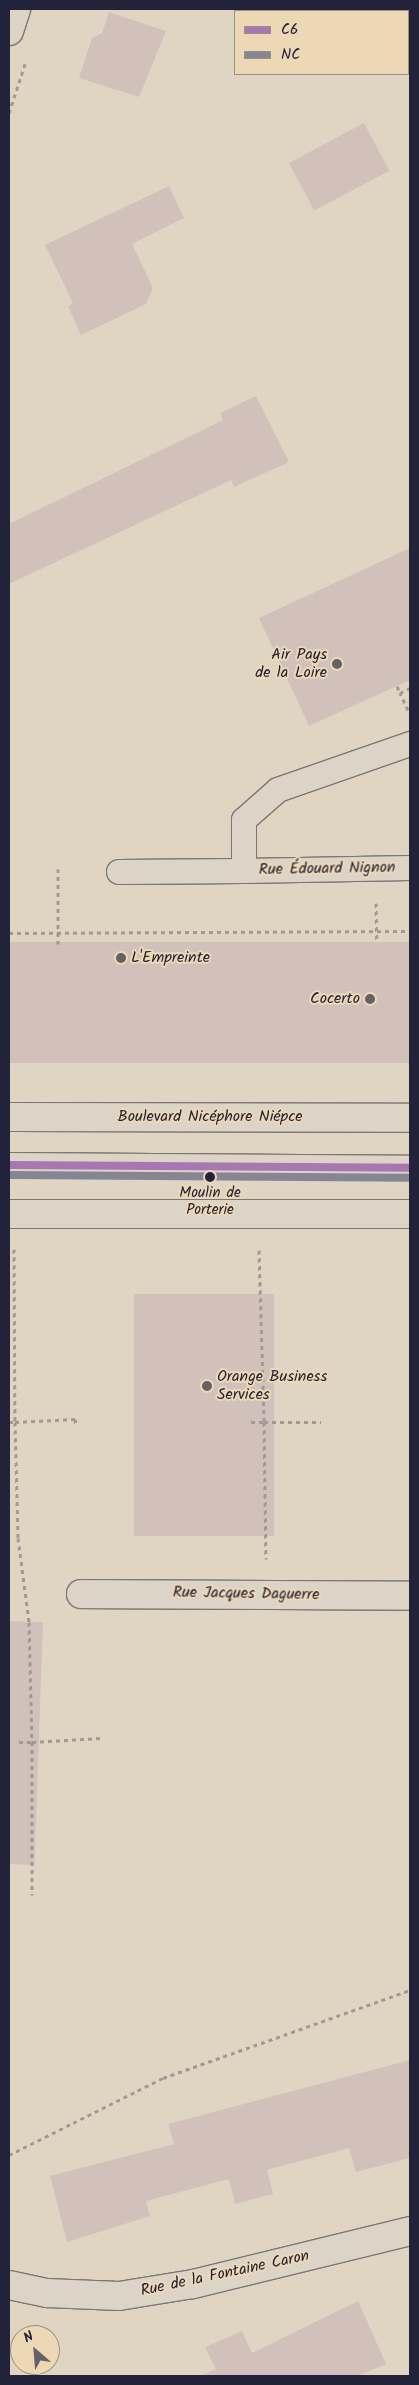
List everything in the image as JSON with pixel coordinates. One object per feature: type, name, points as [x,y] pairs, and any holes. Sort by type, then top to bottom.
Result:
[{"type":"street","points":[[9,31],[16,9]]},
{"type":"street","name":"Boulevard Nicéphore Niépce","points":[[9,1117],[410,1118]]},
{"type":"street","points":[[9,1214],[410,1214]]},
{"type":"street","name":"Rue Jacques Daguerre","points":[[81,1594],[410,1596]]},
{"type":"street","name":"Rue de la Fontaine Caron","points":[[9,2285],[48,2293],[120,2296],[193,2284],[410,2232]]},
{"type":"lane","name":"Rue Édouard Nignon","points":[[244,871],[244,820],[278,790],[410,744]]},
{"type":"lane","name":"Rue Édouard Nignon","points":[[118,872],[410,868]]},
{"type":"lane","points":[[9,1165],[410,1168]]},
{"type":"path","points":[[397,686],[410,716]]},
{"type":"path","points":[[400,693],[410,688]]},
{"type":"path","points":[[58,869],[58,944]]},
{"type":"path","points":[[9,933],[410,931]]},
{"type":"path","points":[[258,1242],[264,1422],[266,1594]]},
{"type":"path","points":[[14,1246],[18,1538],[29,1622],[32,1742],[32,1895]]},
{"type":"path","points":[[9,1422],[76,1419],[76,1425]]},
{"type":"path","points":[[251,1422],[321,1422]]},
{"type":"path","points":[[20,1742],[101,1738]]},
{"type":"path","points":[[9,2155],[163,2078],[410,1990]]},
{"type":"building","points":[[109,12],[166,31],[139,97],[79,78],[92,38],[102,33]]},
{"type":"building","points":[[364,123],[389,171],[314,211],[289,163]]},
{"type":"building","points":[[169,186],[184,218],[132,244],[153,288],[146,304],[81,335],[68,306],[73,303],[45,245]]},
{"type":"building","points":[[256,396],[289,462],[234,487],[231,480],[9,584],[9,524],[223,420],[220,413]]},
{"type":"building","points":[[410,548],[410,680],[309,726],[259,618]]},
{"type":"building","points":[[9,942],[410,942],[410,1063],[9,1063]]},
{"type":"building","points":[[134,1294],[274,1294],[274,1536],[134,1536]]},
{"type":"building","points":[[9,1621],[43,1622],[34,1865],[9,1864]]},
{"type":"building","points":[[410,2060],[410,2158],[356,2172],[349,2148],[267,2170],[273,2194],[235,2204],[229,2179],[146,2201],[150,2216],[67,2242],[50,2176],[174,2144],[168,2124]]},
{"type":"building","points":[[358,2301],[386,2364],[358,2376],[201,2376],[216,2369],[205,2347],[242,2331],[252,2353]]},
{"type":"transit line","name":"C6","points":[[9,1165],[410,1168]]},
{"type":"transit line","name":"NC","points":[[9,1175],[410,1178]]},
{"type":"place","name":"Air Pays de la Loire","points":[[337,664]]},
{"type":"place","name":"L'Empreinte","points":[[121,958]]},
{"type":"place","name":"Cocerto","points":[[370,999]]},
{"type":"place","name":"Moulin de Porterie","points":[[210,1177]]},
{"type":"place","name":"Orange Business Services","points":[[207,1386]]}]
